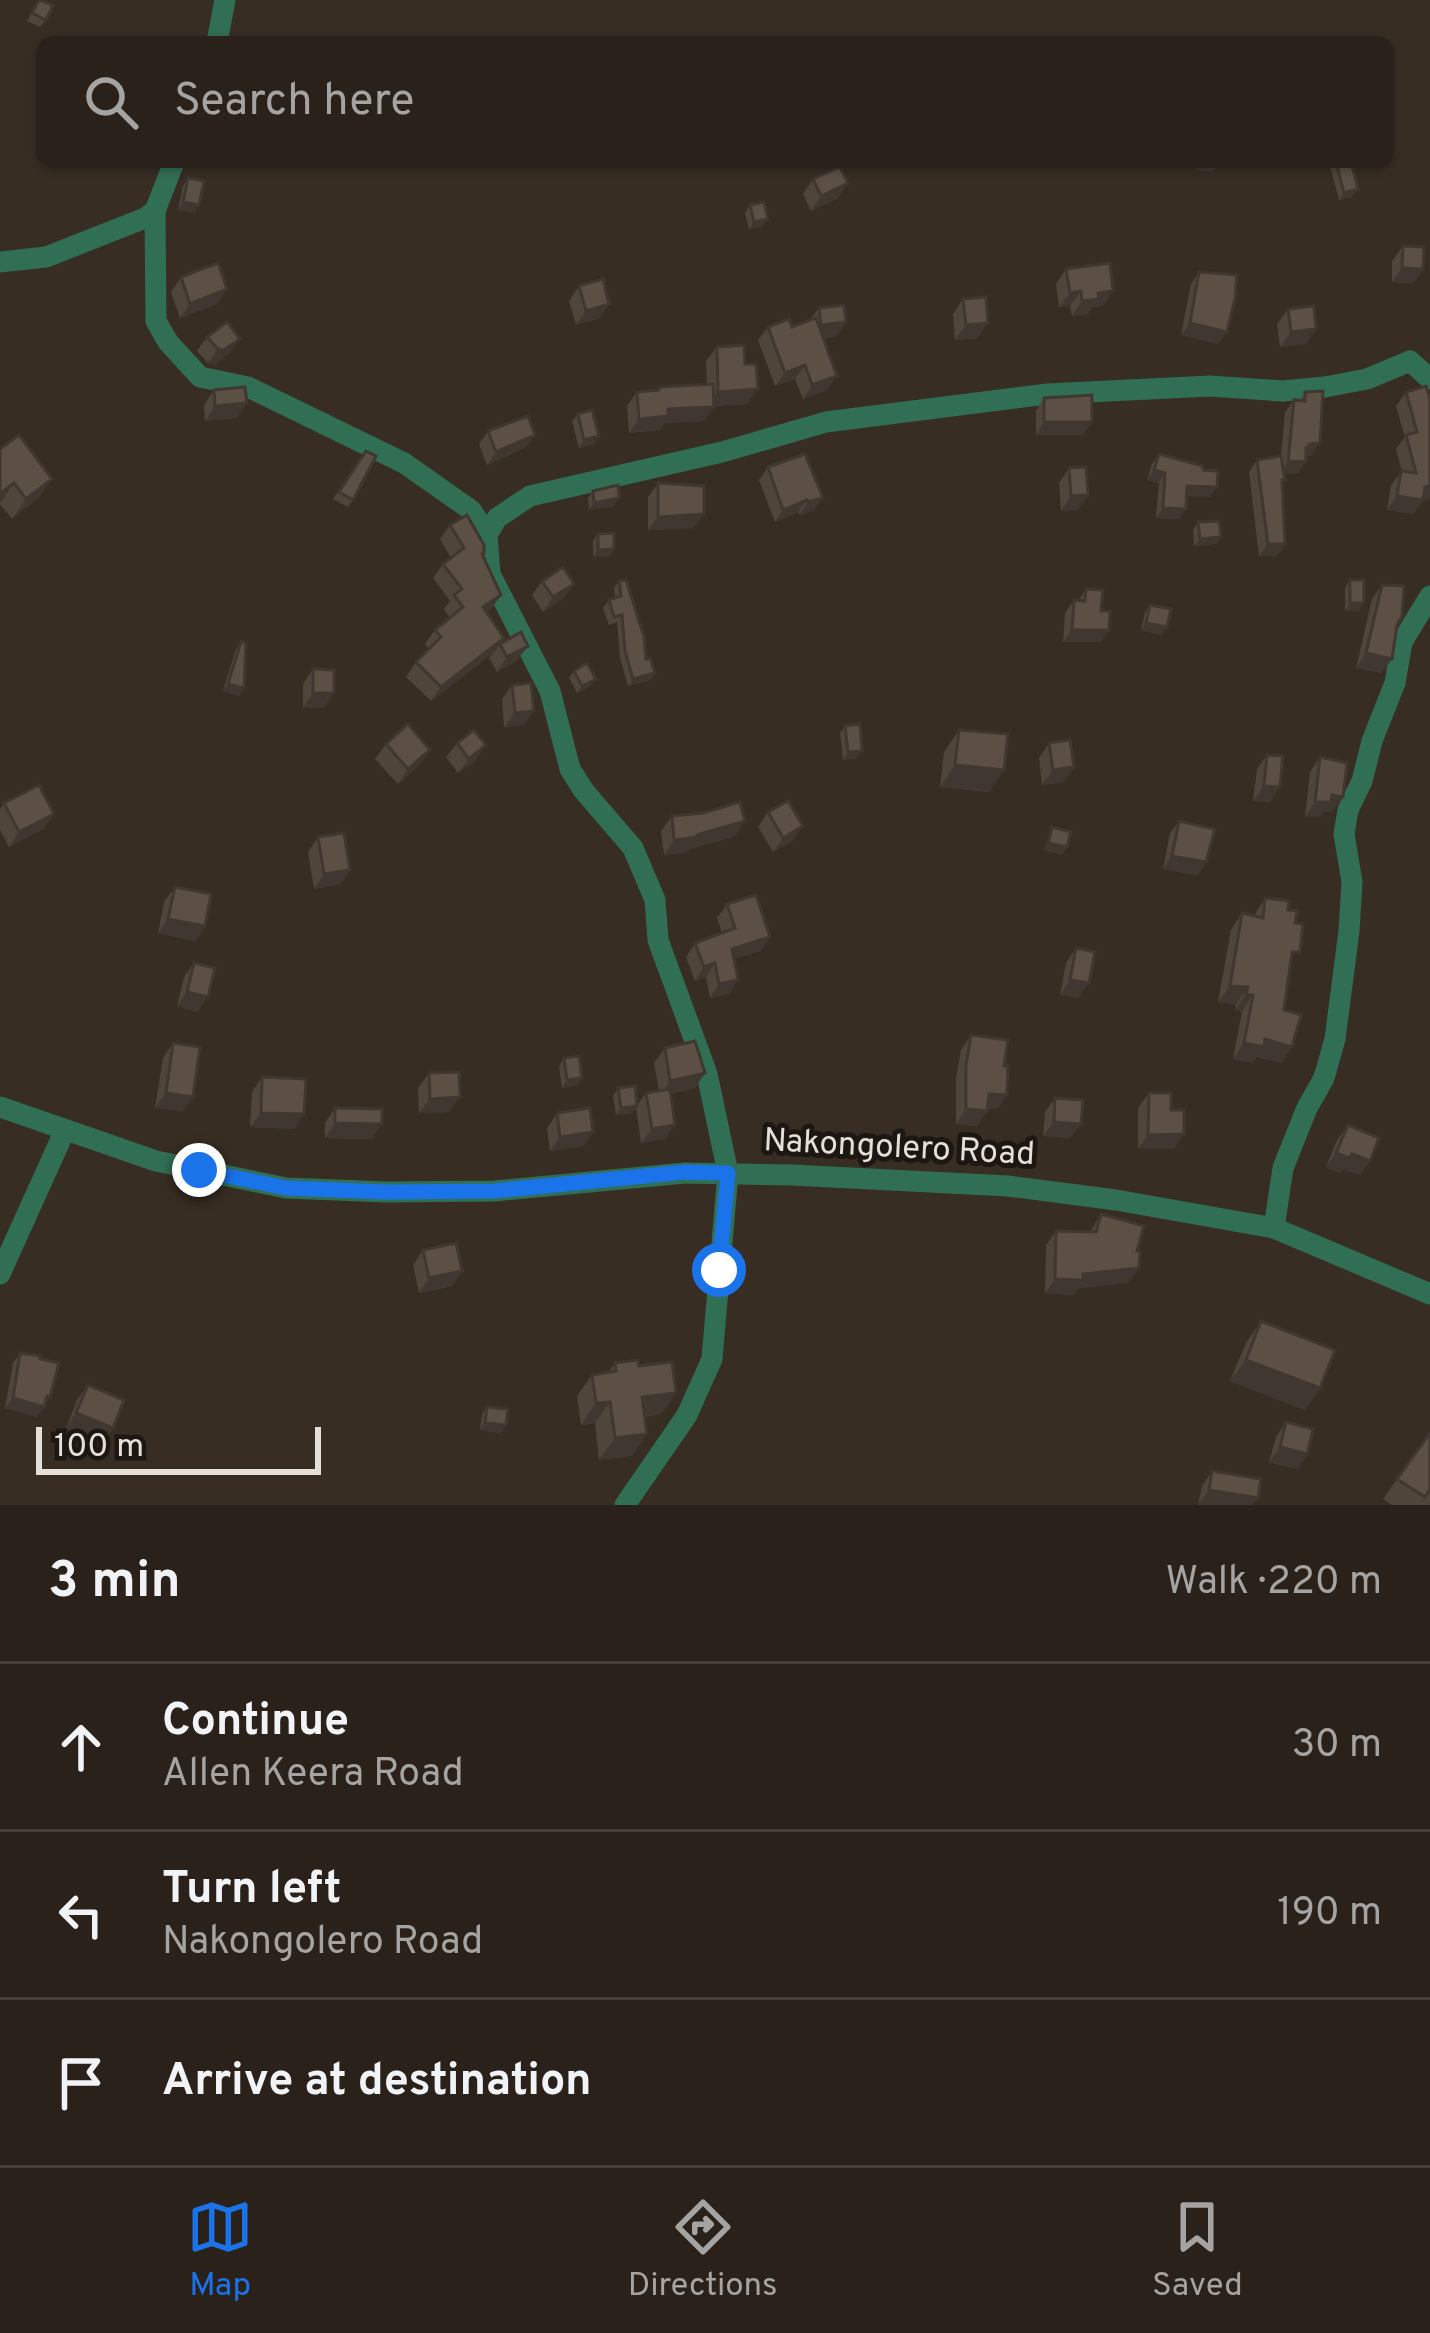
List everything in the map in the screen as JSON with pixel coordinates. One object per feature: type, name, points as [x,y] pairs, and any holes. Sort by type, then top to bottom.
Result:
[{"type":"street","points":[[218,36],[225,0]]},
{"type":"street","points":[[172,168],[155,211],[156,321],[168,342],[200,376],[248,386],[404,463],[471,510],[487,535],[490,574],[550,691],[570,769],[633,848],[655,900],[658,940],[707,1074],[728,1173],[712,1359],[687,1415],[625,1505]]},
{"type":"street","points":[[0,262],[46,257],[155,211]]},
{"type":"street","points":[[487,535],[508,508],[530,496],[722,452],[826,422],[1047,394],[1210,386],[1283,391],[1325,387],[1367,380],[1410,361],[1430,379]]},
{"type":"street","points":[[1274,1228],[1283,1168],[1324,1078],[1335,1039],[1352,882],[1344,834],[1348,809],[1394,683],[1402,642],[1430,596]]},
{"type":"street","name":"Nakongolero Road","points":[[0,1107],[156,1161],[286,1188],[494,1191],[685,1172],[1008,1186],[1116,1200],[1274,1228],[1430,1294]]},
{"type":"street","points":[[0,1274],[65,1130]]},
{"type":"building","points":[[39,0],[53,5],[46,20],[32,13]]},
{"type":"building","points":[[840,168],[848,183],[821,196],[813,179]]},
{"type":"building","points":[[1338,168],[1353,168],[1358,189],[1344,193]]},
{"type":"building","points":[[188,178],[204,181],[199,205],[183,202]]},
{"type":"building","points":[[764,202],[768,219],[754,222],[750,205]]},
{"type":"building","points":[[1403,246],[1424,247],[1423,269],[1402,268]]},
{"type":"building","points":[[218,263],[227,289],[190,304],[181,277]]},
{"type":"building","points":[[1110,263],[1113,291],[1082,301],[1081,291],[1070,293],[1066,269]]},
{"type":"building","points":[[1199,272],[1237,275],[1227,332],[1190,323]]},
{"type":"building","points":[[603,279],[609,304],[586,311],[579,286]]},
{"type":"building","points":[[986,297],[988,323],[966,325],[963,299]]},
{"type":"building","points":[[844,305],[846,322],[821,325],[819,308]]},
{"type":"building","points":[[1314,306],[1316,329],[1291,332],[1288,309]]},
{"type":"building","points":[[816,318],[837,376],[812,385],[805,365],[785,373],[768,327],[789,319],[792,327]]},
{"type":"building","points":[[227,322],[240,339],[218,349],[207,337]]},
{"type":"building","points":[[744,345],[745,364],[756,364],[758,389],[718,392],[717,347]]},
{"type":"building","points":[[713,384],[714,407],[668,409],[668,416],[639,419],[637,392]]},
{"type":"building","points":[[1426,386],[1430,486],[1425,487],[1423,500],[1397,496],[1401,471],[1416,473],[1406,435],[1417,432],[1406,392]]},
{"type":"building","points":[[245,387],[247,403],[215,406],[214,390]]},
{"type":"building","points":[[1323,391],[1320,443],[1309,444],[1306,461],[1288,462],[1294,400],[1305,401],[1305,392]]},
{"type":"building","points":[[1092,395],[1092,422],[1044,422],[1044,398]]},
{"type":"building","points":[[592,410],[599,436],[584,440],[578,414]]},
{"type":"building","points":[[528,416],[535,435],[496,452],[488,431]]},
{"type":"building","points":[[19,435],[52,479],[26,499],[14,483],[0,494],[0,449]]},
{"type":"building","points":[[366,451],[376,456],[353,500],[339,492]]},
{"type":"building","points":[[805,454],[823,498],[783,510],[768,467]]},
{"type":"building","points":[[1159,454],[1218,471],[1217,487],[1187,486],[1186,509],[1163,508],[1165,473],[1154,470]]},
{"type":"building","points":[[1281,456],[1285,544],[1268,544],[1257,460]]},
{"type":"building","points":[[1086,467],[1088,495],[1071,496],[1069,468]]},
{"type":"building","points":[[658,483],[704,486],[704,514],[658,517]]},
{"type":"building","points":[[618,485],[619,498],[594,503],[593,491]]},
{"type":"building","points":[[467,515],[484,545],[482,554],[501,595],[483,607],[504,638],[441,687],[416,662],[441,637],[435,630],[463,607],[454,595],[462,589],[443,564],[464,548],[450,525]]},
{"type":"building","points":[[1219,521],[1221,537],[1200,539],[1198,522]]},
{"type":"building","points":[[614,533],[614,549],[598,550],[598,534]]},
{"type":"building","points":[[563,567],[574,584],[553,597],[542,581]]},
{"type":"building","points":[[626,580],[646,659],[650,658],[655,673],[633,679],[622,615],[614,617],[609,600],[621,596],[619,581]]},
{"type":"building","points":[[1350,580],[1364,580],[1364,603],[1350,603]]},
{"type":"building","points":[[1382,585],[1404,586],[1392,659],[1366,653]]},
{"type":"building","points":[[1086,589],[1103,590],[1101,611],[1110,611],[1109,630],[1072,630],[1074,600],[1085,601]]},
{"type":"building","points":[[1150,605],[1171,609],[1167,627],[1146,623]]},
{"type":"building","points":[[521,632],[528,646],[507,657],[500,644]]},
{"type":"building","points":[[241,642],[246,643],[244,688],[228,684]]},
{"type":"building","points":[[587,663],[596,679],[582,686],[574,671]]},
{"type":"building","points":[[313,669],[334,670],[334,693],[313,693]]},
{"type":"building","points":[[531,683],[534,711],[515,713],[512,685]]},
{"type":"building","points":[[408,724],[430,750],[408,769],[386,744]]},
{"type":"building","points":[[860,724],[862,751],[848,752],[845,726]]},
{"type":"building","points":[[474,730],[486,745],[469,759],[457,743]]},
{"type":"building","points":[[959,730],[1008,734],[1004,770],[955,765]]},
{"type":"building","points":[[1070,740],[1074,767],[1053,770],[1049,743]]},
{"type":"building","points":[[1267,755],[1283,756],[1280,787],[1264,786]]},
{"type":"building","points":[[1320,757],[1347,763],[1343,797],[1332,795],[1331,802],[1315,802]]},
{"type":"building","points":[[39,785],[54,814],[19,832],[4,803]]},
{"type":"building","points":[[788,801],[803,826],[783,838],[768,812]]},
{"type":"building","points":[[740,802],[745,821],[674,840],[672,816]]},
{"type":"building","points":[[1179,821],[1215,829],[1206,862],[1172,856]]},
{"type":"building","points":[[1052,827],[1071,832],[1067,847],[1048,843]]},
{"type":"building","points":[[344,833],[350,870],[324,874],[318,837]]},
{"type":"building","points":[[175,887],[211,894],[205,926],[168,919]]},
{"type":"building","points":[[756,895],[770,937],[732,949],[738,980],[719,984],[715,963],[704,967],[695,943],[735,928],[727,904]]},
{"type":"building","points":[[1265,898],[1289,901],[1288,910],[1297,911],[1295,923],[1303,924],[1300,952],[1292,952],[1284,1010],[1301,1015],[1292,1047],[1265,1039],[1264,1047],[1244,1043],[1253,995],[1246,994],[1248,987],[1230,986],[1242,913],[1263,918]]},
{"type":"building","points":[[1076,948],[1095,952],[1089,983],[1070,980]]},
{"type":"building","points":[[194,963],[215,968],[208,997],[187,992]]},
{"type":"building","points":[[971,1035],[1008,1040],[1007,1095],[989,1094],[987,1111],[966,1109]]},
{"type":"building","points":[[695,1041],[705,1073],[670,1081],[665,1048]]},
{"type":"building","points":[[173,1043],[200,1047],[193,1097],[166,1093]]},
{"type":"building","points":[[579,1056],[582,1078],[567,1080],[564,1058]]},
{"type":"building","points":[[459,1072],[460,1097],[430,1099],[429,1073]]},
{"type":"building","points":[[262,1077],[306,1079],[304,1114],[261,1113]]},
{"type":"building","points":[[635,1086],[637,1106],[621,1108],[618,1088]]},
{"type":"building","points":[[670,1089],[675,1125],[652,1129],[646,1093]]},
{"type":"building","points":[[1149,1093],[1171,1093],[1171,1110],[1184,1110],[1184,1134],[1148,1135]]},
{"type":"building","points":[[1055,1098],[1083,1100],[1081,1124],[1054,1122]]},
{"type":"building","points":[[335,1108],[382,1109],[382,1124],[335,1123]]},
{"type":"building","points":[[590,1108],[593,1132],[560,1137],[557,1113]]},
{"type":"building","points":[[1348,1125],[1379,1138],[1370,1161],[1336,1153]]},
{"type":"building","points":[[1101,1214],[1144,1226],[1137,1251],[1139,1268],[1083,1274],[1083,1280],[1055,1279],[1056,1231],[1096,1232]]},
{"type":"building","points":[[456,1243],[462,1271],[429,1278],[423,1250]]},
{"type":"building","points":[[1261,1321],[1335,1350],[1320,1388],[1246,1360]]},
{"type":"building","points":[[20,1353],[59,1363],[44,1407],[13,1398]]},
{"type":"building","points":[[638,1360],[639,1366],[672,1362],[676,1393],[642,1397],[647,1434],[615,1438],[610,1402],[596,1403],[592,1375],[616,1371],[615,1363]]},
{"type":"building","points":[[88,1385],[124,1400],[113,1428],[76,1413]]},
{"type":"building","points":[[487,1407],[508,1409],[506,1425],[485,1423]]},
{"type":"building","points":[[1286,1422],[1313,1429],[1307,1454],[1280,1447]]},
{"type":"building","points":[[1430,1433],[1430,1489],[1425,1497],[1397,1479]]},
{"type":"building","points":[[1212,1471],[1261,1479],[1258,1498],[1209,1490]]},
{"type":"route","points":[[199,1170],[286,1188],[386,1192],[494,1191],[685,1172],[728,1173],[719,1270]]}]
